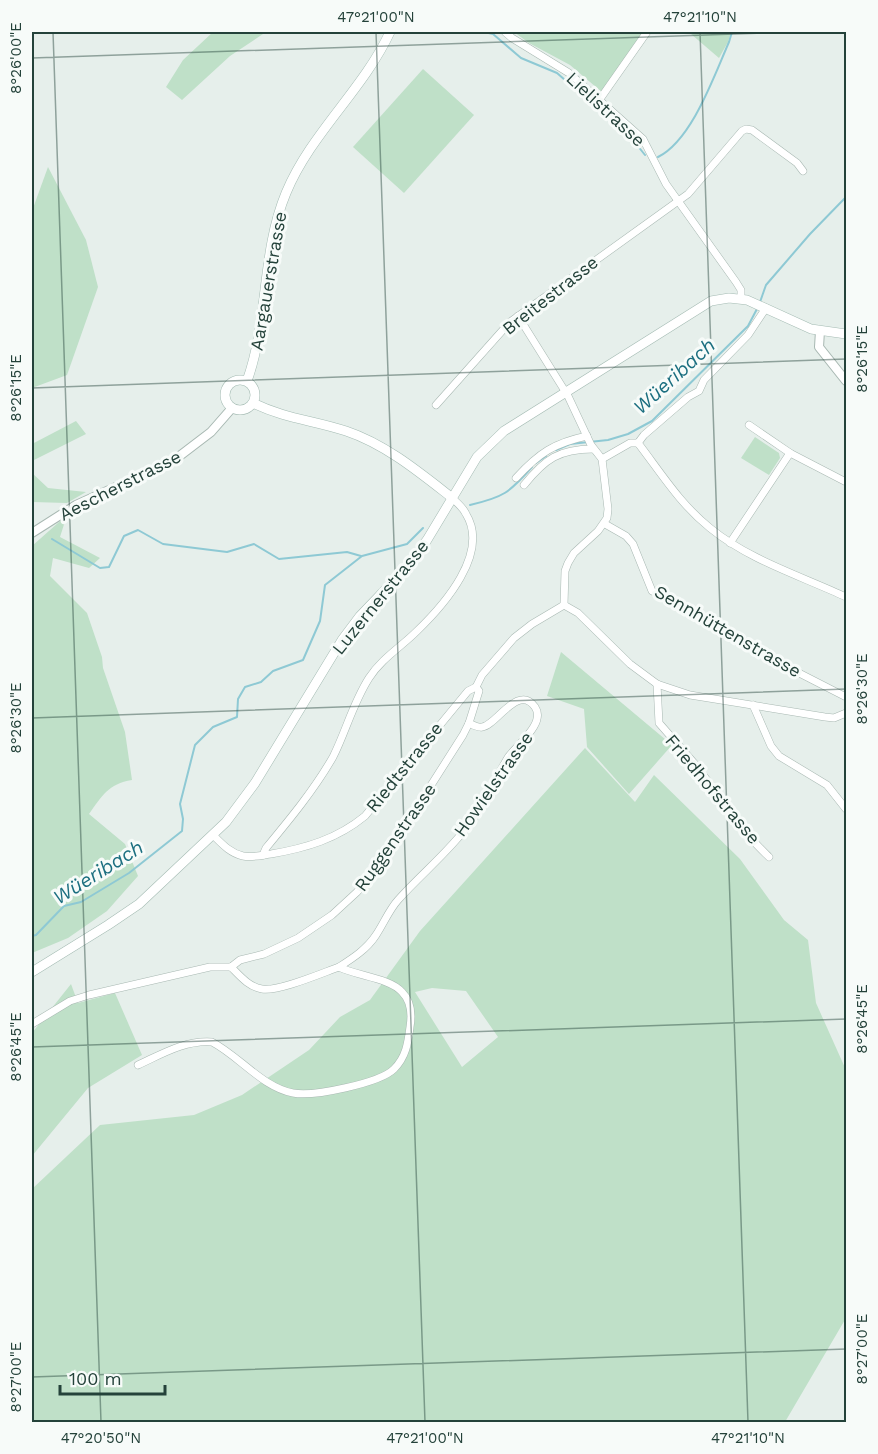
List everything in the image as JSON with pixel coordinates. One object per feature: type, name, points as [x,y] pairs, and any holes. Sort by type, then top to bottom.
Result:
[{"type":"main road","name":"Aargauerstrasse","points":[[247,381],[260,330],[272,237],[285,194],[304,156],[372,64],[390,32]]},
{"type":"main road","name":"Luzernerstrasse","points":[[32,972],[140,904],[213,835],[242,802],[342,640],[360,616],[406,568],[427,540],[451,497],[477,457],[489,444],[517,422],[703,305],[724,298],[741,299]]},
{"type":"main road","points":[[741,299],[820,331],[846,334]]},
{"type":"main road","points":[[234,380],[247,381],[255,391],[253,403],[244,410],[232,408],[225,398],[228,386],[234,380]]},
{"type":"main road","points":[[253,403],[285,417],[334,428],[364,438],[416,470],[451,497]]},
{"type":"street","name":"Lielistrasse","points":[[505,32],[562,68],[644,140],[661,177],[734,278],[741,290],[741,299]]},
{"type":"street","points":[[600,99],[647,32]]},
{"type":"street","name":"Breitestrasse","points":[[436,405],[498,335],[518,316],[688,194],[746,129],[752,130],[804,171]]},
{"type":"street","points":[[638,443],[687,397],[699,391],[704,380],[748,335],[760,305]]},
{"type":"street","points":[[518,316],[565,391],[590,442],[602,459],[608,508],[605,524],[574,553],[568,563],[564,605],[578,613],[637,671],[657,684],[690,695],[825,717],[834,718],[846,712]]},
{"type":"street","points":[[820,331],[819,347],[846,381]]},
{"type":"street","name":"Aescherstrasse","points":[[32,533],[76,505],[173,461],[211,432],[232,408]]},
{"type":"street","points":[[749,425],[790,453],[846,482]]},
{"type":"street","points":[[516,478],[533,459],[545,450],[563,442],[590,442]]},
{"type":"street","points":[[524,485],[536,470],[554,457],[590,442]]},
{"type":"street","points":[[602,459],[630,443],[638,443]]},
{"type":"street","points":[[638,443],[659,475],[684,503],[710,528],[730,543],[846,597]]},
{"type":"street","points":[[730,543],[790,453]]},
{"type":"street","points":[[263,855],[321,777],[334,754],[358,696],[370,676],[382,660],[432,616],[449,596],[469,561],[473,543],[470,522],[464,510],[451,497]]},
{"type":"street","name":"Sennhüttenstrasse","points":[[605,524],[626,536],[633,544],[652,591],[846,697]]},
{"type":"street","name":"Riedtstrasse","points":[[213,835],[234,853],[245,856],[310,846],[330,839],[350,828],[365,816],[468,691],[477,687],[482,675],[514,638],[564,605]]},
{"type":"street","name":"Friedhofstrasse","points":[[657,684],[657,716],[663,729],[694,763],[742,826],[744,832],[751,836],[770,857]]},
{"type":"street","name":"Ruggenstrasse","points":[[32,1024],[70,1001],[89,995],[210,967],[231,967],[240,960],[264,954],[298,938],[332,915],[357,892],[386,856],[457,746],[469,723],[479,691],[477,687]]},
{"type":"street","name":"Howielstrasse","points":[[339,967],[358,955],[375,937],[396,902],[470,825],[509,756],[534,726],[537,717],[536,710],[528,702],[520,700],[510,705],[486,726],[480,728],[469,723]]},
{"type":"street","points":[[753,705],[771,746],[779,756],[827,785],[846,809]]},
{"type":"street","points":[[138,1065],[186,1044],[199,1041],[212,1042],[284,1091],[309,1094],[377,1080],[393,1070],[404,1055],[411,1022],[408,1001],[395,986],[348,972],[339,967],[264,990],[254,987],[231,967]]},
{"type":"green space","points":[[213,32],[266,32],[230,56],[182,100],[166,87],[183,60]]},
{"type":"green space","points":[[514,32],[643,32],[603,93],[570,65],[529,43]]},
{"type":"green space","points":[[693,32],[731,32],[719,58],[691,34]]},
{"type":"green space","points":[[423,69],[474,115],[404,193],[353,147]]},
{"type":"green space","points":[[48,167],[86,240],[98,287],[67,375],[32,388],[32,211]]},
{"type":"green space","points":[[76,421],[86,434],[32,461],[32,444]]},
{"type":"green space","points":[[755,437],[779,453],[780,458],[769,475],[741,458]]},
{"type":"green space","points":[[32,473],[48,488],[86,492],[67,503],[32,502]]},
{"type":"green space","points":[[67,515],[60,537],[100,558],[89,568],[53,558],[50,576],[87,613],[125,732],[132,780],[111,788],[89,814],[125,844],[138,876],[107,911],[68,938],[32,953],[32,546]]},
{"type":"green space","points":[[561,652],[672,745],[629,794],[587,747],[584,709],[547,696]]},
{"type":"green space","points":[[585,748],[635,802],[654,775],[740,859],[784,920],[808,940],[816,1003],[846,1070],[846,1318],[785,1422],[32,1422],[32,1189],[100,1125],[194,1115],[242,1095],[309,1050],[340,1017],[370,1000],[420,931]],"holes":[[[432,988],[466,991],[498,1037],[462,1067],[415,992]]]},
{"type":"green space","points":[[71,984],[78,1003],[115,993],[142,1055],[88,1088],[32,1156],[32,1033]]},
{"type":"waterway","points":[[484,32],[493,34],[521,58],[557,73],[633,140],[645,155]]},
{"type":"waterway","points":[[658,157],[670,149],[681,137],[701,106],[732,32]]},
{"type":"waterway","name":"Wüeribach","points":[[760,302],[766,285],[846,197]]},
{"type":"waterway","name":"Wüeribach","points":[[556,450],[570,444],[608,440],[628,434],[652,421],[748,326],[758,307]]},
{"type":"waterway","name":"Wüeribach","points":[[536,463],[546,456]]},
{"type":"waterway","name":"Wüeribach","points":[[470,505],[505,493],[532,467]]},
{"type":"waterway","name":"Wüeribach","points":[[32,936],[36,935],[64,906],[81,902],[129,873],[182,831],[183,819],[180,804],[195,745],[213,727],[237,717],[238,699],[245,687],[261,682],[273,671],[303,660],[320,621],[325,585],[362,556],[407,544],[423,528]]},
{"type":"waterway","points":[[52,539],[100,568],[109,567],[124,536],[138,530],[163,544],[227,552],[254,544],[279,559],[347,552],[361,556]]}]
